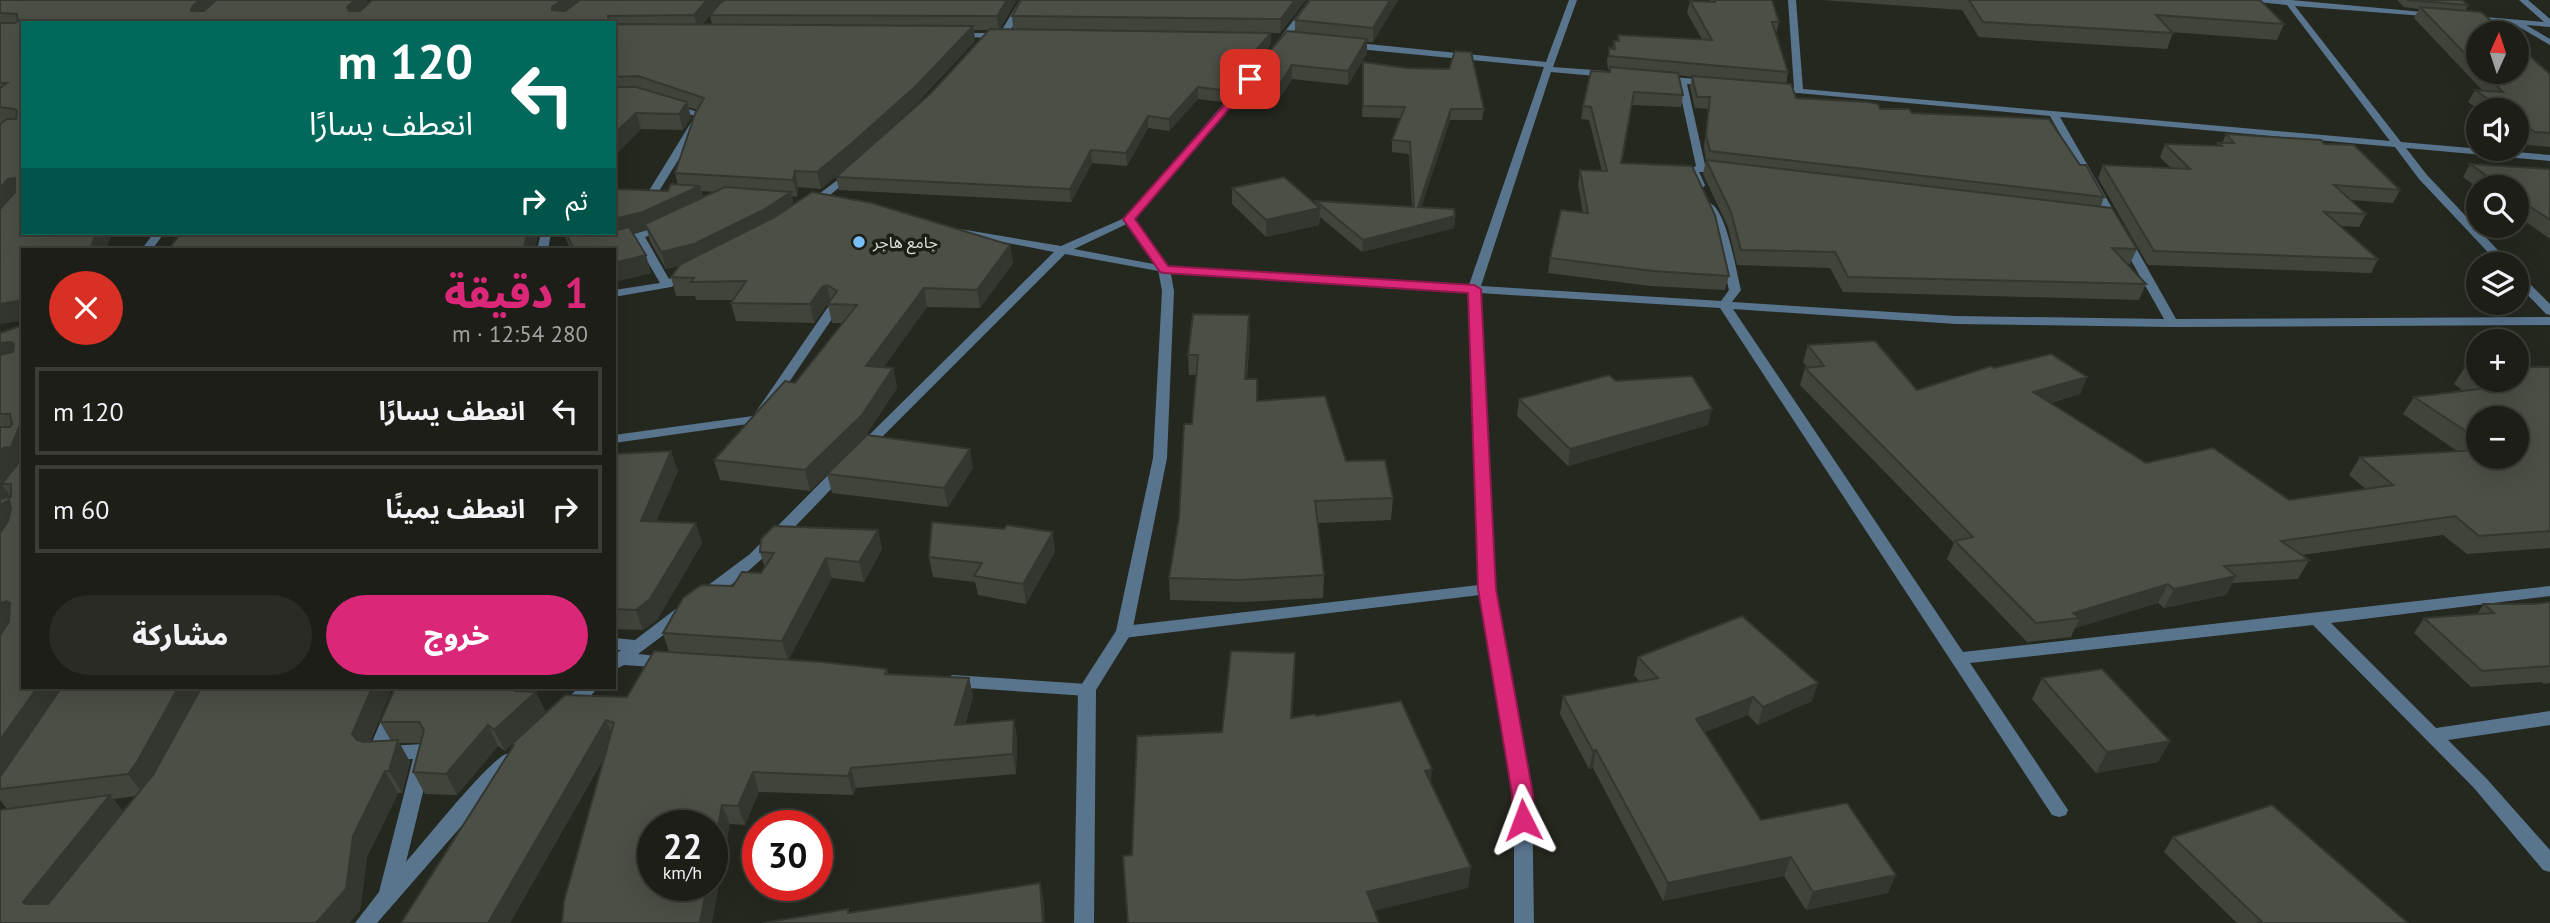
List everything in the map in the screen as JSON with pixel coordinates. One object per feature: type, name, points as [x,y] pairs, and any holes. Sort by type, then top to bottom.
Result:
[{"type":"street","points":[[1003,36],[1024,0]]},
{"type":"street","points":[[616,655],[637,646],[755,558],[1062,250],[1129,219],[1284,40],[1313,0]]},
{"type":"street","points":[[1524,923],[1523,794],[1487,589],[1474,289],[1573,0]]},
{"type":"street","points":[[1792,0],[1800,91]]},
{"type":"street","points":[[2258,0],[2448,16]]},
{"type":"street","points":[[2523,0],[2550,24]]},
{"type":"street","points":[[2288,1],[2423,177],[2494,252]]},
{"type":"street","points":[[2461,17],[2503,21]]},
{"type":"street","points":[[2529,23],[2550,24]]},
{"type":"street","points":[[2529,30],[2550,42]]},
{"type":"street","points":[[948,35],[1016,36]]},
{"type":"street","points":[[980,45],[988,35]]},
{"type":"street","points":[[1337,44],[1615,75]]},
{"type":"street","points":[[1655,79],[1721,84]]},
{"type":"street","points":[[1682,81],[1701,168]]},
{"type":"street","points":[[1760,88],[2550,158]]},
{"type":"street","points":[[652,195],[701,115],[666,104]]},
{"type":"street","points":[[2053,113],[2172,323]]},
{"type":"street","points":[[827,206],[806,205],[859,166]]},
{"type":"street","points":[[1724,305],[1735,290],[1720,229],[1693,170],[1701,168],[1729,171]]},
{"type":"street","points":[[2098,215],[2112,217]]},
{"type":"street","points":[[1084,923],[1087,690],[1124,632],[1160,458],[1168,291],[1164,269],[1129,219]]},
{"type":"street","points":[[597,248],[639,237],[677,222]]},
{"type":"street","points":[[944,228],[1164,269],[1955,320],[2172,323],[2550,321]]},
{"type":"street","points":[[639,237],[667,285]]},
{"type":"street","points":[[616,294],[667,285],[703,267]]},
{"type":"street","points":[[2529,289],[2550,311]]},
{"type":"street","points":[[1724,305],[2059,810]]},
{"type":"street","points":[[616,439],[757,419],[832,310]]},
{"type":"street","points":[[1124,632],[1487,589]]},
{"type":"street","points":[[1958,657],[2317,619],[2550,590]]},
{"type":"street","points":[[2317,619],[2480,783],[2550,864]]},
{"type":"street","points":[[616,655],[689,663]]},
{"type":"street","points":[[936,680],[1087,690]]},
{"type":"street","points":[[388,896],[424,751],[376,754],[403,689]]},
{"type":"street","points":[[549,724],[588,689]]},
{"type":"street","points":[[2433,735],[2550,718]]},
{"type":"street","points":[[365,923],[491,778],[520,751]]},
{"type":"building","points":[[0,0],[199,0],[191,11],[204,11],[216,0],[355,0],[347,7],[349,11],[360,11],[372,0],[562,0],[552,7],[552,10],[565,11],[580,0],[707,0],[694,15],[608,16],[609,21],[21,21],[21,235],[95,235],[91,248],[21,248],[21,300],[0,304],[0,209],[15,192],[15,178],[8,179],[0,188],[0,124],[7,119],[16,119],[17,111],[0,107],[0,88],[7,83],[0,83],[0,23],[18,21],[17,14],[0,13]]},
{"type":"building","points":[[725,0],[1007,0],[997,16],[710,15]]},
{"type":"building","points":[[1021,0],[1295,0],[1281,19],[1012,16]]},
{"type":"building","points":[[1310,0],[1390,0],[1373,28],[1295,20]]},
{"type":"building","points":[[1772,0],[1779,22],[1772,22],[1788,72],[1609,56],[1609,48],[1615,49],[1614,41],[1619,41],[1618,35],[1712,40],[1690,1]]},
{"type":"building","points":[[1969,0],[2260,0],[2284,24],[2156,15],[2173,33],[1983,22]]},
{"type":"building","points":[[2407,0],[2462,0],[2468,5]]},
{"type":"building","points":[[2420,7],[2481,12],[2491,21],[2466,21],[2466,55]]},
{"type":"building","points":[[616,24],[973,26],[917,85],[851,144],[817,172],[795,171],[793,180],[675,173],[695,114],[704,98],[638,76],[616,77]]},
{"type":"building","points":[[990,29],[1271,33],[1221,90],[1198,87],[1169,119],[1148,116],[1126,153],[1091,150],[1070,189],[836,177],[931,93]]},
{"type":"building","points":[[1287,31],[1367,39],[1348,71],[1292,65],[1274,93],[1237,89]]},
{"type":"building","points":[[1455,51],[1471,52],[1484,109],[1451,109],[1418,207],[1454,209],[1455,216],[1363,240],[1316,201],[1414,207],[1410,142],[1392,140],[1405,107],[1363,106],[1363,62],[1406,68],[1449,69]]},
{"type":"building","points":[[2529,55],[2550,74],[2550,133],[2535,132],[2529,128],[2529,98],[2487,98],[2475,90],[2503,92],[2495,84],[2529,84]]},
{"type":"building","points":[[1610,67],[1678,73],[1683,95],[1634,92],[1621,163],[1692,166],[1715,215],[1729,276],[1653,271],[1550,258],[1561,210],[1588,213],[1580,170],[1607,171],[1591,107],[1583,106],[1591,71],[1610,72]]},
{"type":"building","points":[[1692,76],[1791,84],[1796,98],[1868,102],[1878,104],[1880,109],[1909,109],[1912,113],[2049,119],[2080,165],[2086,165],[2104,197],[1710,151],[1706,135],[1710,97],[1697,97]]},
{"type":"building","points":[[616,87],[636,87],[687,102],[679,114],[636,113],[616,132]]},
{"type":"building","points":[[2226,134],[2321,140],[2324,144],[2354,145],[2400,190],[2334,185],[2366,214],[2324,212],[2378,259],[2154,251],[2103,165],[2190,169],[2165,144],[2222,146],[2218,143],[2234,143]]},
{"type":"building","points":[[1706,160],[2112,208],[2137,249],[2112,248],[2146,284],[1848,277],[1835,252],[1741,250],[1731,212]]},
{"type":"building","points":[[2470,164],[2550,169],[2550,220],[2529,206],[2529,175],[2486,175]]},
{"type":"building","points":[[1284,177],[1320,208],[1266,220],[1232,188]]},
{"type":"building","points":[[671,184],[700,186],[643,212],[616,219],[616,189],[668,191]]},
{"type":"building","points":[[725,187],[791,192],[765,209],[694,244],[661,252],[645,224]]},
{"type":"building","points":[[812,192],[872,203],[1010,245],[977,290],[924,288],[866,366],[893,368],[862,415],[805,470],[714,460],[785,381],[795,383],[857,305],[828,304],[837,291],[827,285],[822,287],[810,304],[731,303],[746,281],[691,282],[694,278],[671,277],[681,264],[775,217]]},
{"type":"building","points":[[629,227],[646,255],[616,262],[616,248],[573,248],[567,235],[616,235],[616,230]]},
{"type":"building","points":[[179,235],[527,235],[524,248],[170,248]]},
{"type":"building","points":[[1193,314],[1249,315],[1245,379],[1257,379],[1257,401],[1325,396],[1346,461],[1385,460],[1393,498],[1315,501],[1324,575],[1240,580],[1169,578],[1179,518],[1184,424],[1192,424],[1198,355],[1188,355]]},
{"type":"building","points":[[21,326],[21,422],[11,447],[0,451],[0,427],[10,427],[12,424],[10,414],[0,414],[0,355],[13,352],[14,344],[0,343],[0,333]]},
{"type":"building","points":[[1875,341],[1917,390],[1991,366],[1994,368],[2051,354],[2087,377],[2033,392],[2146,463],[2213,448],[2289,500],[2393,485],[2360,457],[2466,451],[2466,469],[2529,469],[2529,406],[2466,406],[2466,431],[2414,397],[2466,391],[2529,392],[2529,367],[2550,367],[2550,531],[2479,536],[2455,516],[2281,541],[2309,560],[2224,566],[2236,576],[2174,589],[2168,584],[2073,613],[2080,618],[2036,623],[1955,541],[1973,537],[1805,368],[1824,366],[1808,345]]},
{"type":"building","points":[[1609,375],[1616,381],[1692,376],[1712,409],[1570,449],[1519,399]]},
{"type":"building","points":[[867,435],[970,449],[944,488],[827,474]]},
{"type":"building","points":[[671,451],[641,521],[696,523],[650,599],[636,610],[616,609],[616,454]]},
{"type":"building","points":[[21,460],[21,689],[36,689],[0,740],[0,635],[9,622],[10,603],[0,603],[0,533],[8,521],[11,509],[9,500],[0,505],[0,499],[11,497],[11,484],[2,484]]},
{"type":"building","points":[[932,522],[1004,529],[1007,525],[1053,532],[1023,584],[974,576],[982,563],[929,557]]},
{"type":"building","points":[[774,526],[878,530],[859,562],[826,558],[782,641],[663,633],[683,598],[701,585],[733,586],[742,572],[761,573],[774,553],[760,552],[761,539]]},
{"type":"building","points":[[2550,602],[2550,666],[2482,671],[2424,618],[2494,613],[2484,604]]},
{"type":"building","points":[[1742,616],[1818,683],[1763,707],[1753,697],[1696,719],[1761,820],[1847,803],[1896,875],[1813,892],[1791,857],[1668,883],[1596,750],[1593,751],[1563,696],[1658,678],[1638,657]]},
{"type":"building","points":[[654,651],[822,662],[887,669],[885,674],[969,678],[955,725],[1014,720],[1013,754],[851,768],[848,776],[753,772],[738,806],[722,805],[721,810],[637,810],[637,901],[704,901],[700,923],[562,923],[564,901],[614,723],[606,720],[488,923],[401,923],[514,745],[512,744],[565,695],[627,697]]},
{"type":"building","points":[[1231,651],[1295,653],[1291,718],[1401,701],[1432,769],[1425,771],[1471,867],[1367,892],[1379,923],[1128,923],[1123,856],[1132,855],[1137,736],[1222,732]]},
{"type":"building","points":[[2102,669],[2170,741],[2107,752],[2042,678]]},
{"type":"building","points":[[60,689],[177,689],[128,774],[0,789],[0,777]]},
{"type":"building","points":[[200,689],[372,689],[352,734],[363,742],[398,740],[389,771],[385,771],[353,836],[346,889],[316,923],[0,923],[0,810],[110,795],[23,902],[48,904],[153,775]]},
{"type":"building","points":[[395,689],[517,689],[516,691],[536,692],[494,730],[488,725],[446,774],[413,772],[424,730],[419,722],[380,722]]},
{"type":"building","points":[[2272,805],[2408,923],[2257,923],[2262,922],[2173,837]]},
{"type":"building","points":[[1040,883],[1043,923],[762,923],[848,909],[848,913]]},
{"type":"place","name":"جامع هاجر","points":[[859,242]]},
{"type":"route","points":[[1250,79],[1129,219],[1164,269],[1474,289],[1487,589],[1523,794],[1523,820]]}]
